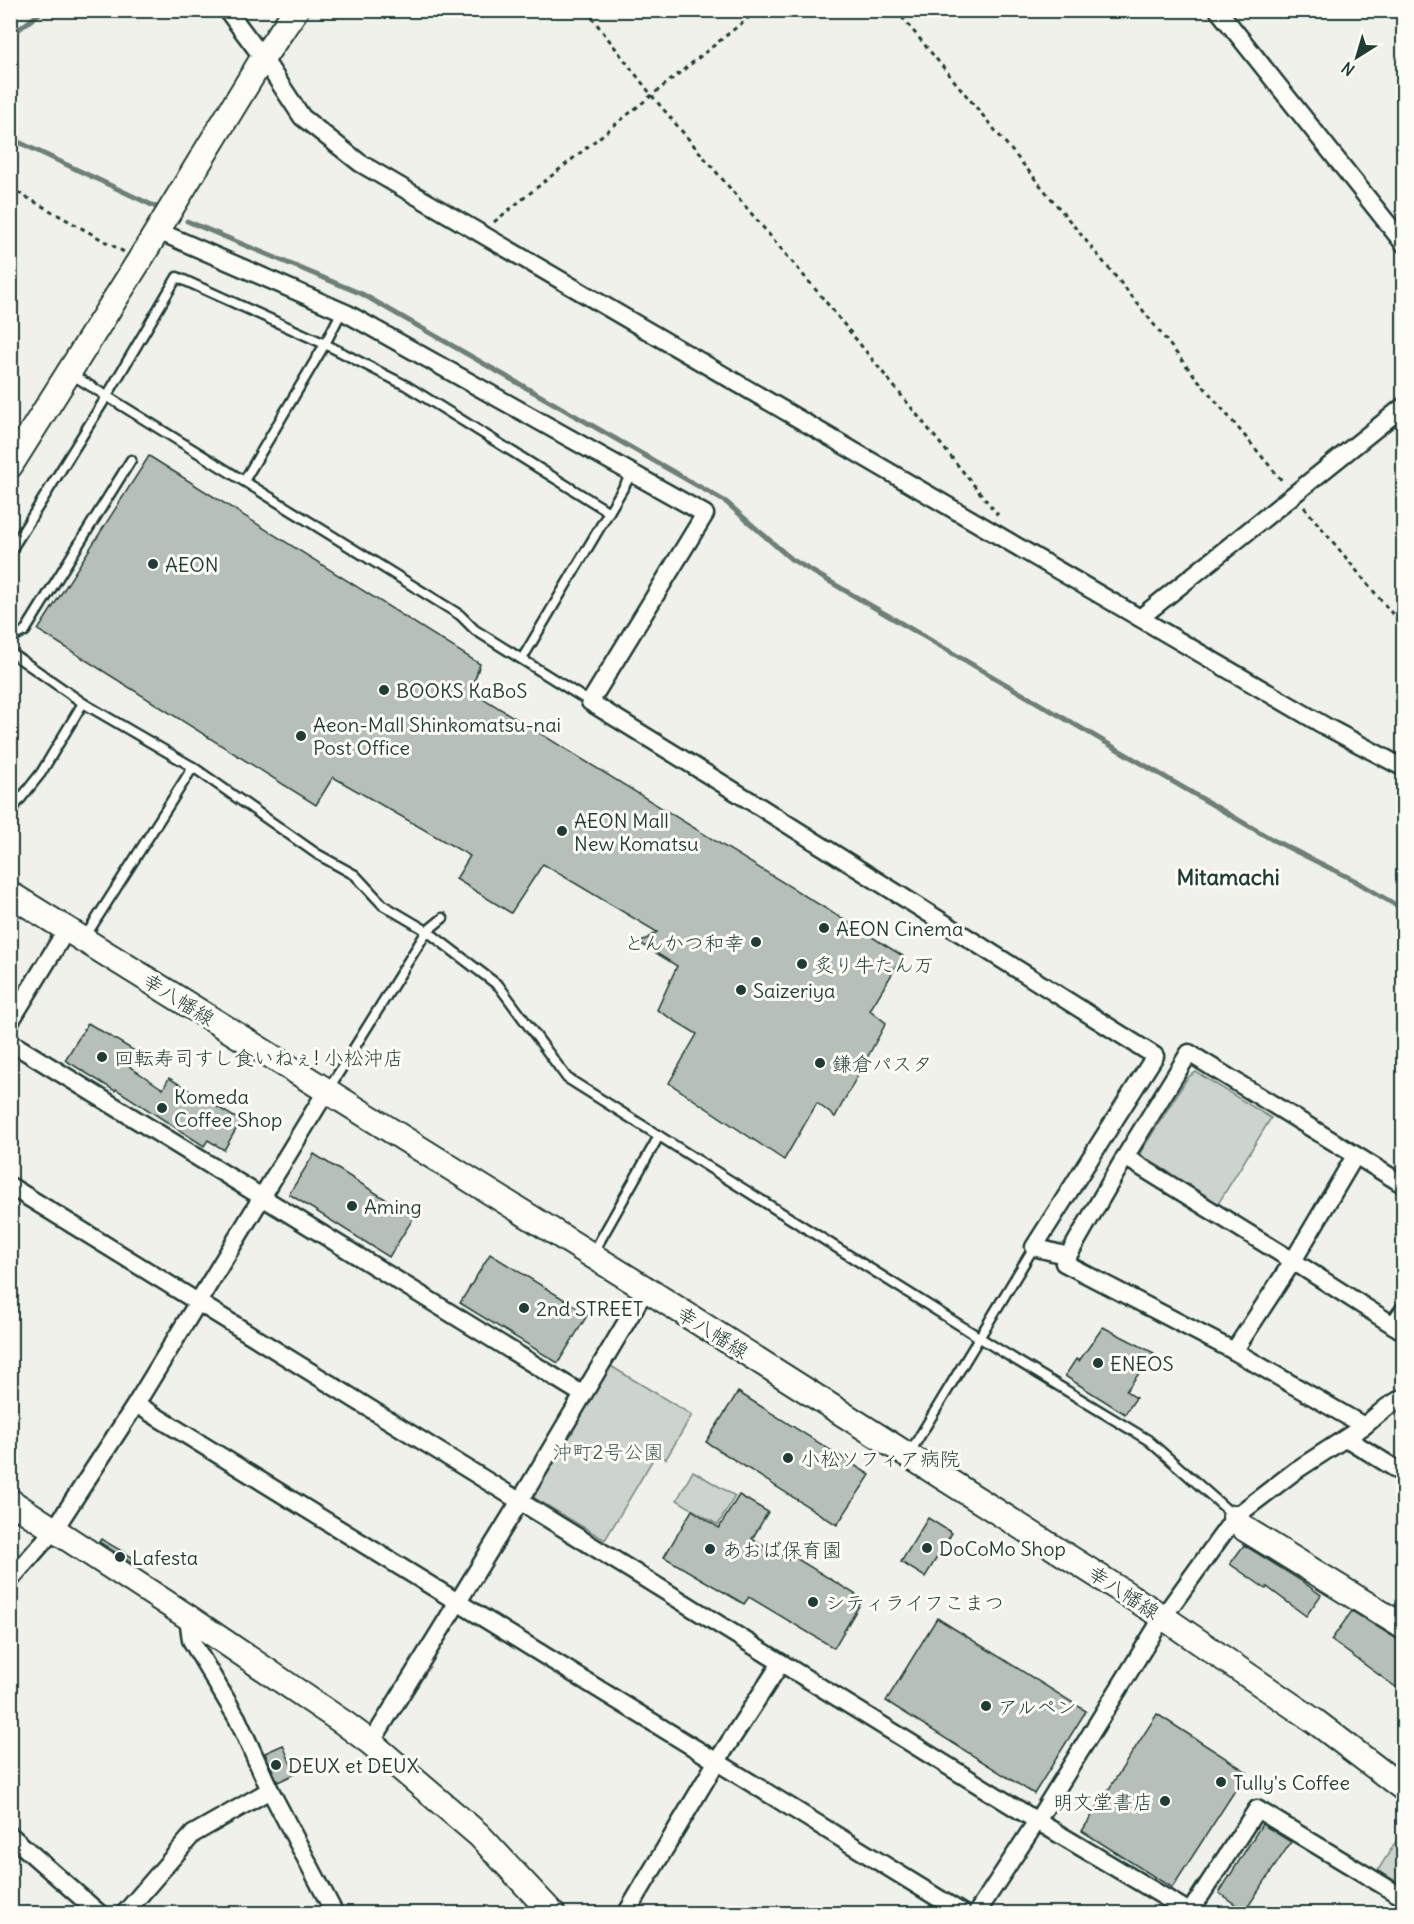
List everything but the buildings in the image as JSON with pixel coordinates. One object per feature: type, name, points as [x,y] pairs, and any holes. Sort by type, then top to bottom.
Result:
[{"type":"street","points":[[227,10],[303,117],[360,163],[1325,726],[1404,768]]},
{"type":"street","points":[[10,466],[158,231],[263,58],[296,10]]},
{"type":"street","points":[[1218,10],[1404,244]]},
{"type":"street","points":[[158,231],[342,311],[705,514],[590,702],[757,804],[1155,1056],[1034,1247],[1068,1256]]},
{"type":"street","points":[[1140,618],[1404,406]]},
{"type":"street","name":"幸八幡線","points":[[10,894],[646,1289],[1163,1617],[1316,1722],[1404,1789]]},
{"type":"street","points":[[10,1022],[75,935]]},
{"type":"street","points":[[10,1042],[582,1394]]},
{"type":"street","points":[[1364,1426],[1234,1351],[1064,1263],[1125,1157],[1189,1053],[1404,1185]]},
{"type":"street","points":[[10,1580],[54,1530],[136,1404],[327,1090]]},
{"type":"street","points":[[1234,1351],[1293,1261],[1355,1156]]},
{"type":"street","points":[[1125,1157],[1398,1329],[1404,1310]]},
{"type":"street","points":[[10,1186],[1037,1821],[1191,1913],[1257,1809],[1404,1898]]},
{"type":"street","points":[[371,1743],[520,1501],[646,1289]]},
{"type":"street","points":[[976,1914],[1037,1821],[1163,1617],[1235,1517],[1295,1471],[1404,1397]]},
{"type":"street","points":[[136,1404],[964,1914]]},
{"type":"street","points":[[1346,1438],[1404,1474]]},
{"type":"street","points":[[10,1501],[188,1617],[371,1743],[479,1835],[553,1914]]},
{"type":"street","points":[[1235,1517],[1245,1529],[1404,1627]]},
{"type":"street","points":[[188,1617],[191,1640],[237,1718],[270,1790],[335,1914]]},
{"type":"street","points":[[626,1914],[717,1761],[781,1663]]},
{"type":"street","points":[[124,1914],[193,1834],[270,1790]]},
{"type":"street","points":[[10,1835],[100,1914]]},
{"type":"lane","points":[[10,552],[107,396],[177,277],[325,344],[407,386],[609,512]]},
{"type":"lane","points":[[244,481],[342,311]]},
{"type":"lane","points":[[69,373],[460,615],[475,630],[590,702]]},
{"type":"lane","points":[[11,638],[25,631],[131,460]]},
{"type":"lane","points":[[522,659],[632,473]]},
{"type":"lane","points":[[10,652],[84,703],[193,768],[317,854],[355,875],[383,905],[427,931],[499,986],[567,1078],[1148,1440],[1235,1517]]},
{"type":"lane","points":[[10,812],[41,773],[84,703]]},
{"type":"lane","points":[[75,935],[193,768]]},
{"type":"lane","points":[[327,1090],[427,931],[442,918]]},
{"type":"lane","points":[[591,1255],[659,1136]]},
{"type":"lane","points":[[909,1454],[1034,1247]]},
{"type":"path","points":[[586,10],[653,97],[821,296],[999,517]]},
{"type":"path","points":[[481,233],[653,97],[758,10]]},
{"type":"path","points":[[896,10],[1191,372],[1404,628]]},
{"type":"path","points":[[10,188],[139,261]]},
{"type":"green space","points":[[1196,1072],[1271,1118],[1218,1204],[1145,1160],[1140,1153],[1188,1077]]},
{"type":"green space","name":"沖町2号公園","points":[[609,1365],[692,1415],[666,1459],[656,1454],[605,1540],[531,1496]]},
{"type":"green space","points":[[693,1471],[735,1496],[718,1525],[677,1500]]},
{"type":"green space","points":[[1403,1830],[1403,1886],[1378,1870]]},
{"type":"waterway","points":[[10,36],[44,10]]},
{"type":"waterway","points":[[10,138],[156,207]]},
{"type":"waterway","points":[[187,221],[362,294],[726,502],[791,559],[1273,840],[1354,880],[1404,910]]},
{"type":"place","name":"AEON","points":[[153,564]]},
{"type":"place","name":"BOOKS KaBoS","points":[[384,690]]},
{"type":"place","name":"Aeon-Mall Shinkomatsu-nai Post Office","points":[[301,736]]},
{"type":"place","name":"AEON Mall New Komatsu","points":[[562,831]]},
{"type":"place","name":"AEON Cinema","points":[[824,928]]},
{"type":"place","name":"とんかつ和幸","points":[[756,942]]},
{"type":"place","name":"炙り牛たん万","points":[[802,964]]},
{"type":"place","name":"Saizeriya","points":[[741,990]]},
{"type":"place","name":"回転寿司すし食いねぇ! 小松沖店","points":[[102,1057]]},
{"type":"place","name":"鎌倉パスタ","points":[[820,1063]]},
{"type":"place","name":"Komeda Coffee Shop","points":[[162,1108]]},
{"type":"place","name":"Aming","points":[[352,1206]]},
{"type":"place","name":"2nd STREET","points":[[524,1308]]},
{"type":"place","name":"ENEOS","points":[[1098,1363]]},
{"type":"place","name":"小松ソフィア病院","points":[[788,1458]]},
{"type":"place","name":"DoCoMo Shop","points":[[927,1548]]},
{"type":"place","name":"あおば保育園","points":[[710,1549]]},
{"type":"place","name":"Lafesta","points":[[120,1557]]},
{"type":"place","name":"シティライフこまつ","points":[[813,1602]]},
{"type":"place","name":"アルペン","points":[[986,1706]]},
{"type":"place","name":"DEUX et DEUX","points":[[276,1765]]},
{"type":"place","name":"Tully's Coffee","points":[[1221,1782]]},
{"type":"place","name":"明文堂書店","points":[[1165,1801]]},
{"type":"district","name":"Mitamachi","points":[[1228,877]]}]
